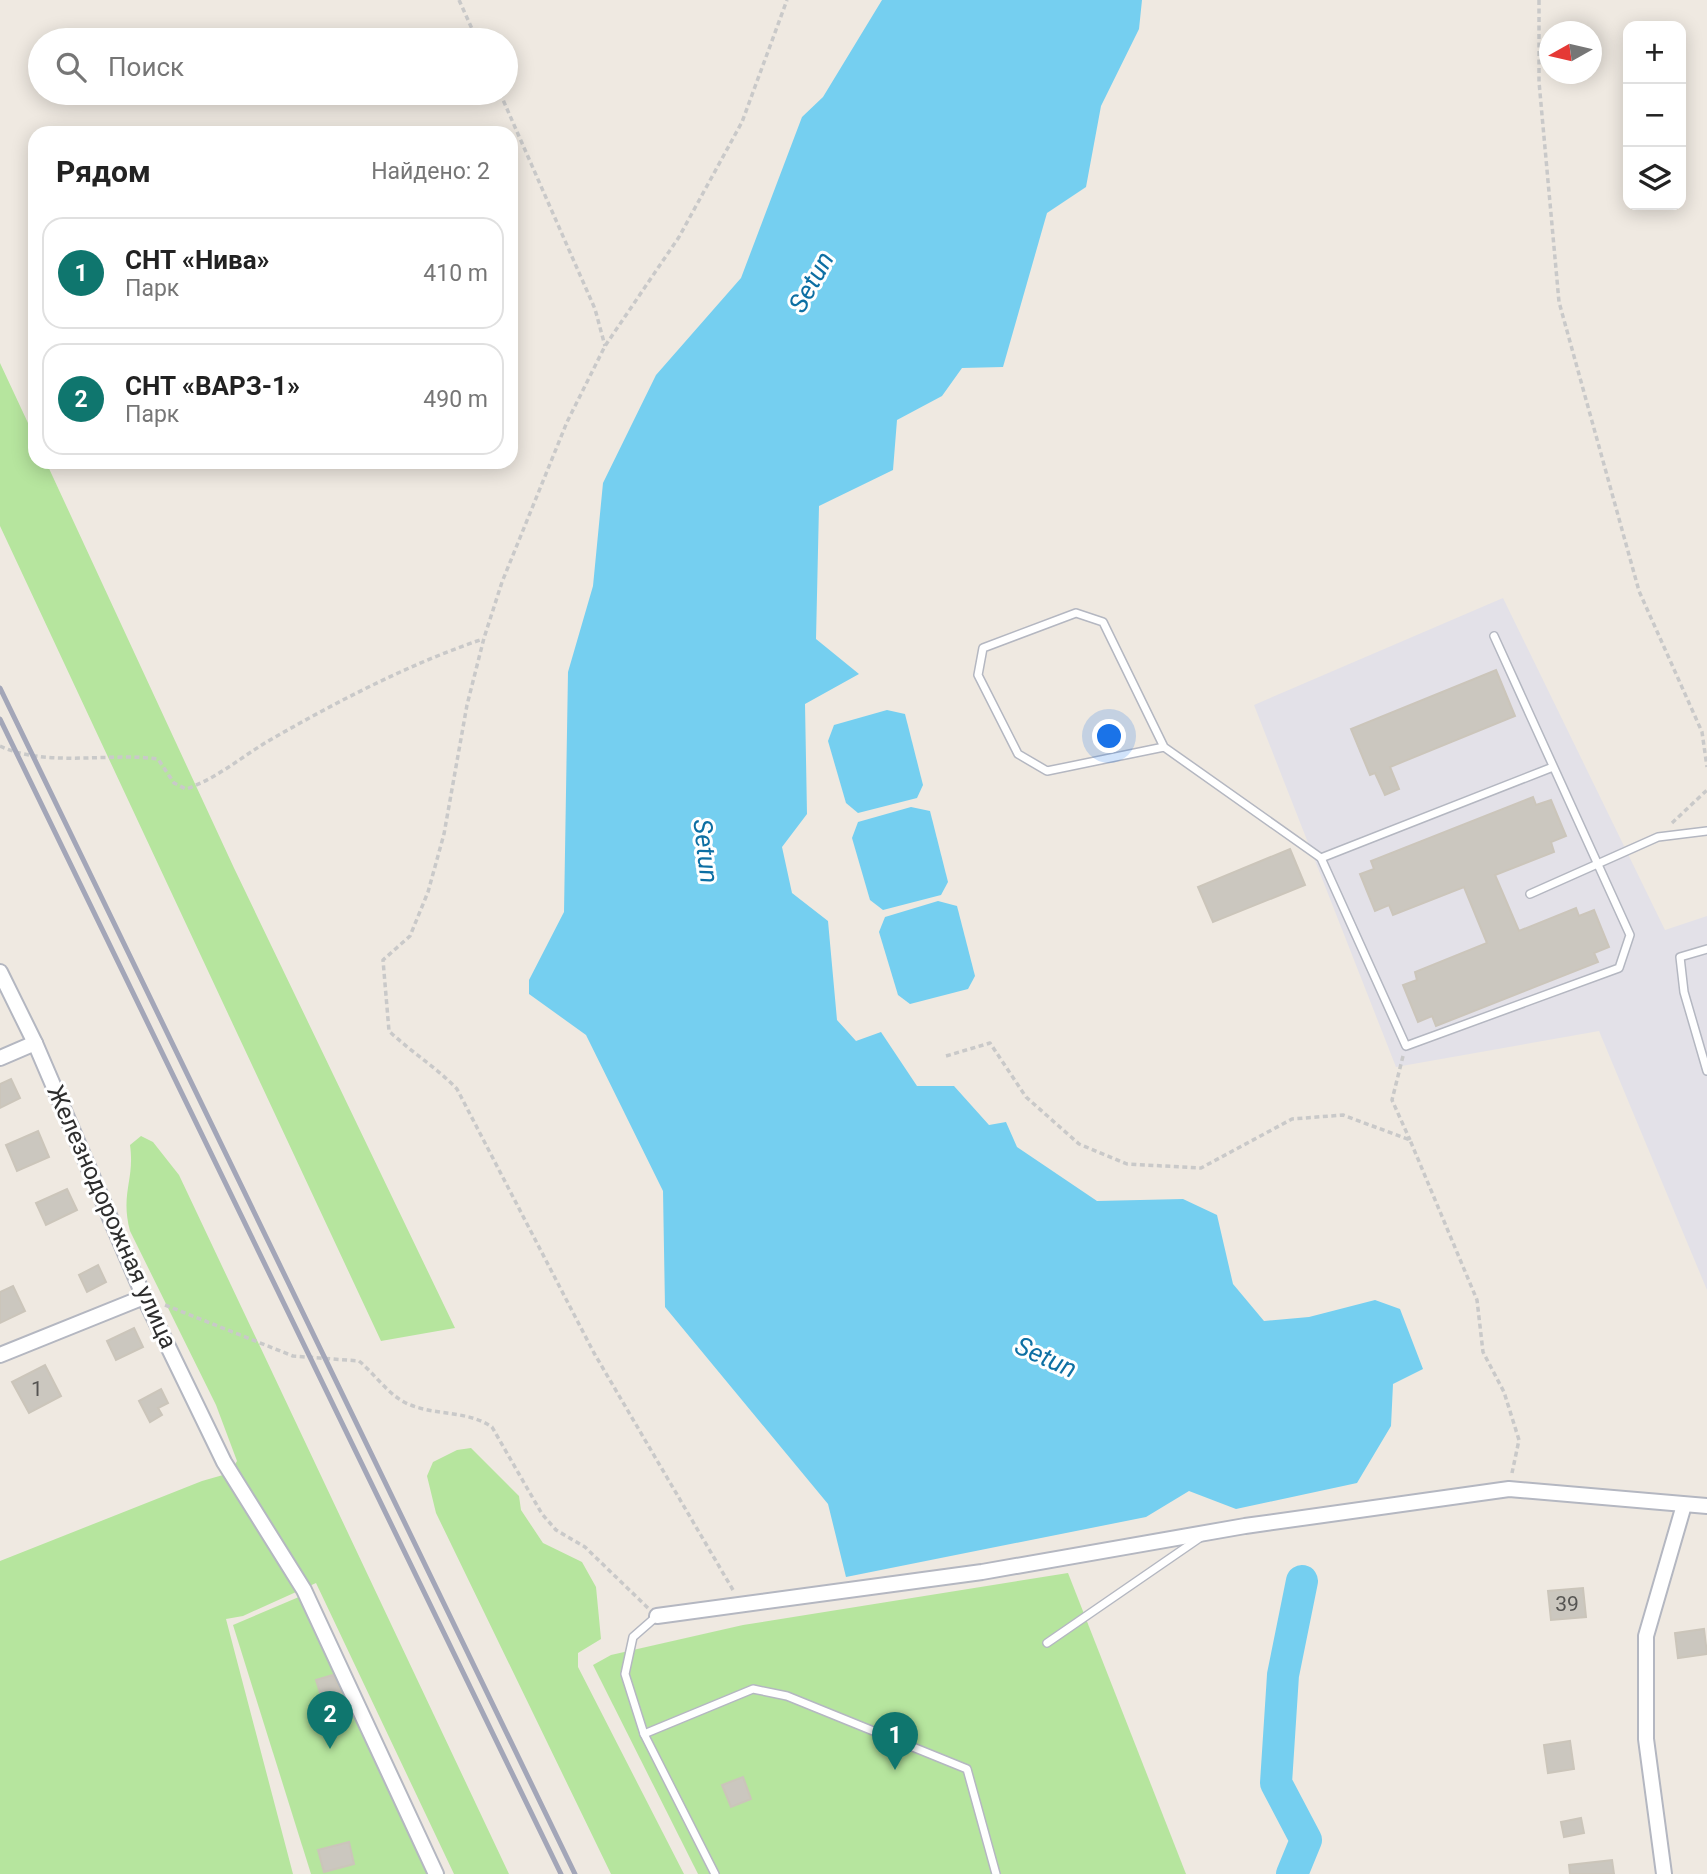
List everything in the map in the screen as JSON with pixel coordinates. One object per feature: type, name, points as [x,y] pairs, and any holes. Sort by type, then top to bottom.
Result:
[{"type":"street","name":"Железнодорожная улица","points":[[0,972],[36,1043],[144,1297],[224,1462],[304,1590],[436,1874]]},
{"type":"street","points":[[0,1058],[36,1043]]},
{"type":"street","points":[[0,1355],[144,1297]]},
{"type":"street","points":[[657,1616],[982,1572],[1207,1532],[1508,1489],[1707,1506]]},
{"type":"street","points":[[1664,1874],[1646,1739],[1646,1636],[1684,1504]]},
{"type":"lane","points":[[1164,747],[1047,771],[1017,754],[978,675],[983,648],[1076,613],[1103,622],[1164,747],[1321,858],[1406,1046],[1619,968],[1630,935],[1494,636]]},
{"type":"lane","points":[[1321,858],[1553,767]]},
{"type":"lane","points":[[1530,894],[1658,837],[1707,831]]},
{"type":"lane","points":[[1707,949],[1680,957],[1684,992],[1707,1071]]},
{"type":"lane","points":[[1047,1643],[1207,1532]]},
{"type":"lane","points":[[657,1616],[633,1637],[625,1674],[644,1734],[715,1874]]},
{"type":"lane","points":[[644,1734],[753,1689],[787,1696],[967,1769],[996,1874]]},
{"type":"path","points":[[459,0],[472,28]]},
{"type":"path","points":[[743,1605],[718,1567],[678,1493],[594,1353],[457,1089],[438,1069],[413,1054],[389,1031],[383,960],[410,936],[428,892],[443,834],[467,705],[484,638],[502,582],[543,479],[567,422],[605,346],[679,237],[742,122],[787,0]]},
{"type":"path","points":[[1539,0],[1539,82],[1559,302],[1639,591],[1702,732],[1707,767]]},
{"type":"path","points":[[505,105],[515,126]]},
{"type":"path","points":[[518,134],[595,309],[605,346]]},
{"type":"path","points":[[0,746],[17,754],[72,758],[129,755],[158,759],[174,783],[186,789],[207,782],[268,741],[400,672],[433,656],[484,638]]},
{"type":"path","points":[[1658,837],[1707,790]]},
{"type":"path","points":[[946,1056],[990,1042],[1026,1097],[1079,1144],[1127,1164],[1201,1168],[1292,1119],[1343,1115],[1410,1140]]},
{"type":"path","points":[[1406,1046],[1392,1100],[1477,1300],[1483,1352],[1504,1392],[1519,1440],[1508,1489]]},
{"type":"path","points":[[144,1297],[293,1356],[359,1361],[394,1397],[412,1406],[479,1418],[492,1427],[542,1514],[556,1530],[586,1547],[657,1616]]},
{"type":"shaded area","points":[[1503,598],[1665,930],[1707,916],[1707,1290],[1599,1031],[1396,1067],[1254,705]]},
{"type":"green space","points":[[0,363],[28,423],[28,469],[49,469],[234,868],[455,1328],[381,1341],[0,526]]},
{"type":"green space","points":[[141,1136],[153,1142],[179,1175],[509,1874],[454,1874],[316,1583],[243,1616],[226,1619],[293,1874],[0,1874],[0,1561],[202,1481],[230,1473],[237,1461],[216,1405],[130,1231],[126,1206],[131,1168],[130,1145]]},
{"type":"green space","points":[[471,1448],[519,1496],[521,1510],[543,1543],[582,1562],[596,1587],[601,1639],[578,1653],[578,1667],[684,1874],[611,1874],[436,1513],[427,1476],[433,1462],[457,1450]]},
{"type":"green space","points":[[1068,1573],[1186,1874],[698,1874],[593,1665],[611,1655],[743,1625]]},
{"type":"green space","points":[[313,1591],[445,1874],[311,1874],[233,1625]]},
{"type":"water","points":[[882,0],[1142,0],[1139,29],[1101,106],[1086,187],[1047,213],[1003,367],[962,368],[942,396],[897,420],[893,470],[819,506],[816,639],[859,674],[805,704],[807,814],[782,847],[792,893],[828,921],[837,1020],[856,1041],[881,1032],[917,1086],[954,1086],[989,1125],[1006,1122],[1017,1147],[1097,1201],[1183,1199],[1217,1215],[1233,1284],[1264,1321],[1309,1317],[1375,1300],[1400,1309],[1423,1369],[1393,1384],[1391,1426],[1357,1483],[1236,1509],[1189,1491],[1146,1517],[846,1577],[828,1504],[665,1307],[663,1191],[586,1035],[529,994],[529,980],[564,912],[568,672],[593,586],[603,483],[656,375],[741,278],[802,117],[823,97]]},
{"type":"water","points":[[887,710],[905,714],[923,785],[917,798],[858,813],[846,803],[828,741],[834,725]]},
{"type":"water","points":[[911,807],[930,811],[948,882],[941,895],[883,910],[870,900],[852,838],[858,822]]},
{"type":"water","points":[[938,901],[957,906],[975,976],[968,989],[910,1004],[898,995],[879,932],[885,917]]},
{"type":"building","points":[[1496,670],[1515,716],[1390,767],[1399,789],[1385,795],[1375,773],[1370,775],[1351,729]]},
{"type":"building","points":[[1533,797],[1536,805],[1551,800],[1566,836],[1551,842],[1554,852],[1495,875],[1519,931],[1576,908],[1579,916],[1594,910],[1609,947],[1594,953],[1598,962],[1436,1026],[1432,1016],[1418,1022],[1403,985],[1417,980],[1415,972],[1487,943],[1464,887],[1393,915],[1389,905],[1375,911],[1360,874],[1374,869],[1371,861]]},
{"type":"building","points":[[1290,849],[1305,885],[1213,922],[1198,887]]},
{"type":"building","points":[[11,1079],[20,1098],[0,1108],[0,1084]]},
{"type":"building","points":[[38,1131],[49,1157],[17,1171],[6,1145]]},
{"type":"building","points":[[67,1189],[77,1210],[46,1225],[36,1203]]},
{"type":"building","points":[[98,1265],[106,1282],[87,1292],[79,1275]]},
{"type":"building","points":[[13,1286],[25,1311],[0,1323],[0,1292]]},
{"type":"building","points":[[134,1328],[143,1347],[116,1360],[107,1341]]},
{"type":"building","points":[[45,1365],[61,1396],[29,1413],[12,1382]]},
{"type":"building","points":[[161,1389],[168,1403],[158,1408],[162,1415],[150,1422],[139,1401]]},
{"type":"building","points":[[1583,1588],[1586,1617],[1551,1620],[1548,1591]]},
{"type":"building","points":[[1704,1629],[1707,1654],[1678,1658],[1675,1633]]},
{"type":"building","points":[[333,1675],[341,1693],[322,1699],[316,1680]]},
{"type":"building","points":[[1570,1741],[1574,1769],[1548,1773],[1544,1745]]},
{"type":"building","points":[[743,1777],[751,1799],[731,1807],[722,1785]]},
{"type":"building","points":[[1581,1818],[1584,1833],[1564,1837],[1561,1822]]},
{"type":"building","points":[[349,1842],[354,1864],[324,1872],[318,1850]]},
{"type":"building","points":[[1612,1860],[1614,1874],[1570,1874],[1569,1865]]},
{"type":"waterway","name":"Setun","points":[[1292,1874],[1306,1840],[1276,1783],[1283,1675],[1302,1581]]},
{"type":"railway","points":[[0,688],[575,1874]]},
{"type":"railway","points":[[0,719],[561,1874]]},
{"type":"place","name":"СНТ «ВАРЗ-1»","points":[[330,1749]]},
{"type":"place","name":"СНТ «Нива»","points":[[895,1770]]}]
